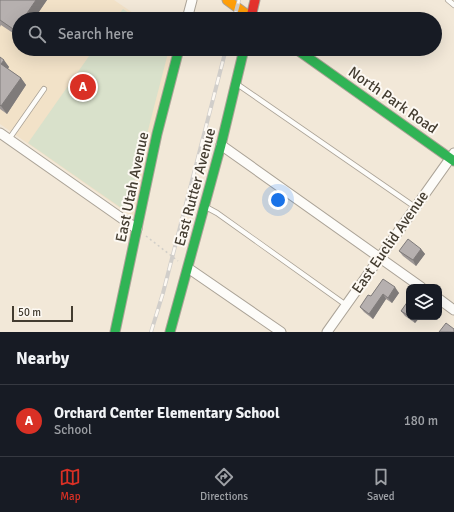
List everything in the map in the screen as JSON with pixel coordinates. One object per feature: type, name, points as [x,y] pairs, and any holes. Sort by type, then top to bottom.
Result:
[{"type":"street","points":[[189,12],[192,0]]},
{"type":"street","points":[[227,0],[244,12]]},
{"type":"street","points":[[253,12],[256,0]]},
{"type":"street","name":"East Utah Avenue","points":[[116,332],[157,134],[178,56]]},
{"type":"street","name":"East Rutter Avenue","points":[[170,332],[221,145],[242,56]]},
{"type":"street","name":"North Park Road","points":[[306,56],[453,157]]},
{"type":"street","points":[[0,133],[137,229]]},
{"type":"street","points":[[221,145],[417,284]]},
{"type":"street","name":"East Euclid Avenue","points":[[327,332],[415,207],[453,157]]},
{"type":"street","points":[[188,268],[281,332]]},
{"type":"street","points":[[442,301],[454,310]]},
{"type":"lane","points":[[448,0],[454,5]]},
{"type":"lane","points":[[236,83],[415,207]]},
{"type":"lane","points":[[9,139],[44,89]]},
{"type":"lane","points":[[204,206],[346,305]]},
{"type":"path","points":[[137,229],[188,268]]},
{"type":"shaded area","points":[[0,0],[114,0],[132,12],[12,12],[12,56],[173,56],[134,218],[0,124]]},
{"type":"green space","points":[[123,9],[128,12],[121,12]]},
{"type":"green space","points":[[89,56],[167,56],[127,212],[28,143]]},
{"type":"building","points":[[0,0],[36,0],[28,12],[12,12],[12,28],[0,20]]},
{"type":"building","points":[[0,57],[4,60],[1,64],[21,78],[1,106],[0,105]]},
{"type":"building","points":[[408,239],[421,249],[413,260],[399,251]]},
{"type":"building","points":[[383,279],[395,287],[388,298],[383,294],[369,314],[360,307],[368,295],[371,296]]},
{"type":"building","points":[[406,304],[406,314],[401,311]]},
{"type":"building","points":[[446,323],[454,329],[454,332],[439,332]]},
{"type":"railway","points":[[236,12],[239,0]]},
{"type":"railway","points":[[151,332],[163,293],[224,56]]},
{"type":"traffic: fast","points":[[115,332],[157,134],[177,56]]},
{"type":"traffic: fast","points":[[170,332],[221,145],[242,56]]},
{"type":"traffic: fast","points":[[306,56],[454,161]]},
{"type":"traffic: slow","points":[[227,0],[243,12]]},
{"type":"traffic: jam","points":[[252,12],[255,0]]},
{"type":"place","name":"Orchard Center Elementary School","points":[[83,87]]}]
